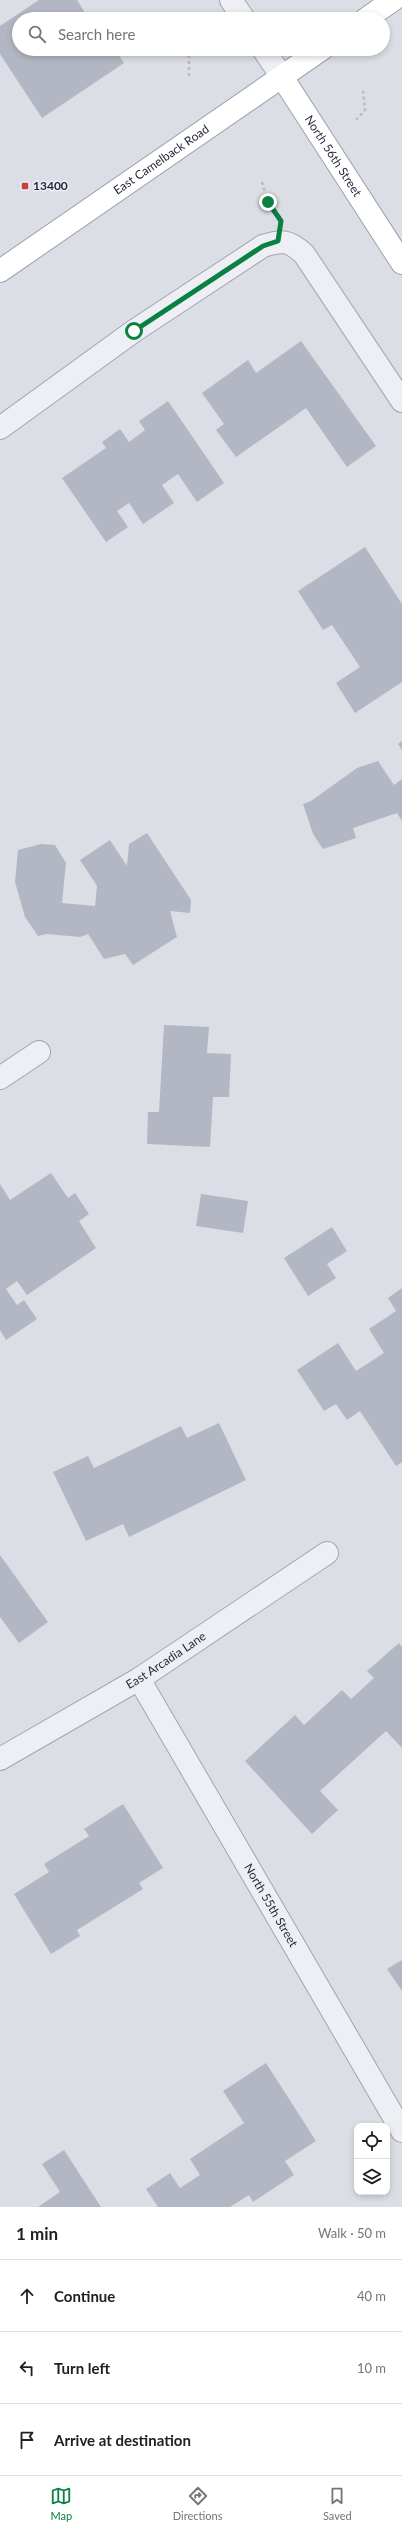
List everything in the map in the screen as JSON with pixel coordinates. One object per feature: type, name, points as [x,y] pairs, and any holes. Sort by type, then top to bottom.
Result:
[{"type":"main road","points":[[376,12],[393,0]]},
{"type":"main road","name":"East Camelback Road","points":[[0,272],[312,56]]},
{"type":"main road","name":"North 56th Street","points":[[282,77],[402,263]]},
{"type":"street","points":[[231,0],[239,12]]},
{"type":"street","name":"North 56th Street","points":[[268,56],[282,77]]},
{"type":"street","points":[[0,428],[134,331],[263,246],[278,241],[293,244],[304,254],[402,401]]},
{"type":"street","points":[[0,1078],[39,1052]]},
{"type":"street","name":"East Arcadia Lane","points":[[0,1759],[139,1679],[327,1553]]},
{"type":"street","name":"North 55th Street","points":[[139,1679],[402,2131]]},
{"type":"path","points":[[189,56],[189,76]]},
{"type":"path","points":[[356,120],[365,110],[363,91]]},
{"type":"path","points":[[262,182],[268,202],[281,221],[278,241]]},
{"type":"building","points":[[39,0],[77,0],[84,12],[21,12]]},
{"type":"building","points":[[12,18],[12,56],[120,56],[124,63],[42,118],[0,54],[0,26]]},
{"type":"building","points":[[301,341],[376,446],[347,467],[306,408],[236,457],[216,430],[224,424],[202,393],[248,360],[256,373]]},
{"type":"building","points":[[168,401],[224,483],[197,502],[178,474],[162,485],[174,503],[143,524],[129,503],[117,511],[128,527],[106,542],[62,478],[106,448],[102,442],[120,429],[129,442],[145,430],[139,421]]},
{"type":"building","points":[[365,547],[402,604],[402,682],[355,713],[336,683],[360,667],[332,625],[323,630],[298,591]]},
{"type":"building","points":[[402,741],[402,750],[398,744]]},
{"type":"building","points":[[378,761],[394,785],[402,779],[402,821],[397,813],[353,828],[356,838],[323,849],[313,834],[303,804],[311,801],[357,768]]},
{"type":"building","points":[[147,833],[191,900],[190,913],[170,911],[177,937],[133,965],[125,954],[104,959],[88,934],[80,937],[47,934],[38,936],[25,917],[15,882],[18,850],[41,844],[55,845],[66,863],[62,903],[95,906],[97,886],[80,860],[110,840],[127,866],[129,844]]},
{"type":"building","points":[[164,1025],[209,1027],[207,1053],[231,1054],[229,1097],[213,1097],[210,1147],[147,1144],[148,1112],[159,1112]]},
{"type":"building","points":[[51,1173],[68,1198],[75,1193],[89,1214],[79,1221],[96,1248],[27,1295],[17,1281],[6,1289],[17,1305],[24,1300],[37,1319],[6,1340],[0,1330],[0,1184],[10,1200]]},
{"type":"building","points":[[201,1194],[248,1201],[243,1233],[196,1226]]},
{"type":"building","points":[[332,1227],[347,1251],[327,1264],[336,1278],[308,1296],[284,1258]]},
{"type":"building","points":[[402,1288],[402,1462],[396,1466],[360,1411],[347,1420],[336,1404],[324,1411],[297,1370],[338,1343],[356,1371],[384,1353],[369,1329],[396,1311],[388,1298]]},
{"type":"building","points":[[219,1423],[246,1480],[129,1537],[123,1524],[86,1541],[53,1472],[88,1456],[94,1468],[181,1426],[187,1438]]},
{"type":"building","points":[[0,1555],[48,1622],[19,1643],[0,1617]]},
{"type":"building","points":[[399,1643],[402,1647],[402,1748],[386,1731],[320,1791],[338,1810],[312,1834],[245,1761],[295,1715],[304,1725],[342,1690],[351,1699],[374,1678],[367,1671]]},
{"type":"building","points":[[123,1804],[163,1868],[139,1883],[143,1889],[77,1930],[80,1936],[51,1954],[14,1894],[49,1872],[44,1864],[89,1836],[84,1829]]},
{"type":"building","points":[[402,1960],[402,1991],[387,1969]]},
{"type":"building","points":[[266,2063],[316,2141],[285,2161],[294,2175],[253,2202],[249,2195],[230,2207],[158,2207],[146,2189],[170,2173],[180,2188],[200,2175],[190,2159],[244,2123],[223,2091]]},
{"type":"building","points":[[64,2150],[101,2207],[38,2207],[60,2192],[42,2164]]},
{"type":"place","name":"13400","points":[[25,186]]},
{"type":"route","points":[[134,331],[263,246],[278,241],[281,221],[277,213],[268,202]]}]
